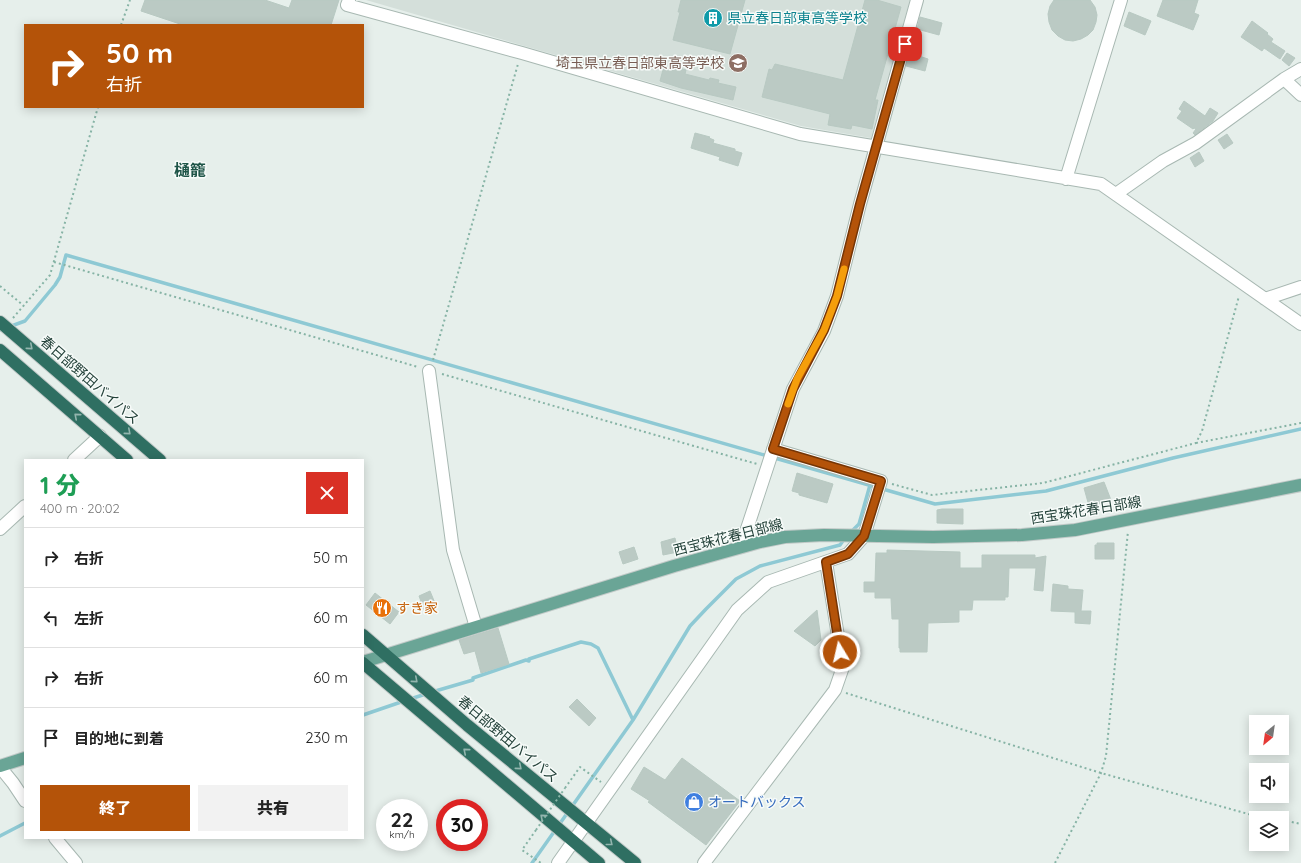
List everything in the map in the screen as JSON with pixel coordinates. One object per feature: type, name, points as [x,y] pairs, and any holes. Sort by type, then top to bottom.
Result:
[{"type":"highway","name":"春日部野田バイパス","points":[[2,323],[159,459]]},
{"type":"highway","points":[[0,350],[126,459]]},
{"type":"highway","name":"春日部野田バイパス","points":[[364,636],[635,863]]},
{"type":"highway","points":[[364,663],[599,863]]},
{"type":"main road","name":"西宝珠花春日部線","points":[[364,662],[741,547],[785,537],[839,535],[933,537],[1022,535],[1075,530],[1301,485]]},
{"type":"main road","points":[[0,766],[24,758]]},
{"type":"street","points":[[349,0],[347,5],[522,53],[800,134],[876,148],[1101,184],[1301,324]]},
{"type":"street","points":[[741,547],[793,389],[824,330],[837,296],[860,204],[917,0]]},
{"type":"street","points":[[1066,179],[1121,0]]},
{"type":"street","points":[[1116,194],[1163,161],[1196,143],[1284,79],[1301,69]]},
{"type":"street","points":[[1284,79],[1301,95]]},
{"type":"street","points":[[1265,299],[1301,287]]},
{"type":"street","points":[[430,370],[453,550],[476,627]]},
{"type":"street","points":[[75,459],[100,436]]},
{"type":"street","points":[[558,863],[737,610],[768,582],[848,554],[861,536],[881,481],[773,449]]},
{"type":"street","points":[[0,529],[24,507]]},
{"type":"street","points":[[704,863],[835,690],[843,667],[826,562]]},
{"type":"street","points":[[0,766],[24,800]]},
{"type":"street","points":[[56,839],[76,863]]},
{"type":"path","points":[[121,24],[130,0]]},
{"type":"path","points":[[430,370],[522,53]]},
{"type":"path","points":[[2,323],[15,316],[50,275],[98,108]]},
{"type":"path","points":[[54,262],[767,467]]},
{"type":"path","points":[[1196,443],[1202,431],[1243,283]]},
{"type":"path","points":[[0,286],[24,306]]},
{"type":"path","points":[[881,481],[932,495],[1044,483],[1196,443],[1301,423]]},
{"type":"path","points":[[1055,863],[1101,773],[1106,756],[1129,519]]},
{"type":"path","points":[[835,690],[1101,773],[1249,814]]},
{"type":"path","points":[[541,863],[522,850],[580,767],[610,789]]},
{"type":"path","points":[[1289,821],[1301,824]]},
{"type":"shaded area","name":"埼玉県立春日部東高等学校","points":[[366,0],[910,0],[871,138],[801,126]]},
{"type":"building","points":[[145,0],[265,0],[289,8],[292,0],[339,0],[331,24],[180,24],[141,11]]},
{"type":"building","points":[[681,0],[745,0],[730,54],[673,40],[680,12],[678,12]]},
{"type":"building","points":[[865,0],[877,0],[901,7],[875,100],[878,100],[872,129],[852,125],[851,129],[828,125],[830,114],[762,97],[769,69],[772,70],[775,64],[843,80]]},
{"type":"building","points":[[1054,0],[1090,0],[1095,7],[1097,15],[1093,30],[1081,39],[1073,41],[1065,40],[1058,36],[1052,30],[1048,14],[1050,6]]},
{"type":"building","points":[[1163,0],[1198,0],[1194,13],[1199,15],[1193,30],[1157,16]]},
{"type":"building","points":[[1129,12],[1151,21],[1145,35],[1124,26]]},
{"type":"building","points":[[920,17],[942,23],[939,35],[917,29]]},
{"type":"building","points":[[1252,21],[1268,33],[1267,34],[1273,39],[1271,42],[1285,51],[1280,59],[1264,48],[1262,51],[1241,37]]},
{"type":"building","points":[[910,53],[928,59],[925,71],[906,66]]},
{"type":"building","points":[[1287,53],[1295,58],[1289,66],[1282,60]]},
{"type":"building","points":[[664,66],[670,68],[671,66],[686,70],[685,74],[709,80],[710,78],[719,80],[718,83],[736,87],[733,100],[681,88],[660,81]]},
{"type":"building","points":[[1184,101],[1205,116],[1210,108],[1218,113],[1213,121],[1195,135],[1193,133],[1196,129],[1193,129],[1177,118],[1182,111],[1179,109]]},
{"type":"building","points":[[695,133],[710,137],[709,138],[714,140],[713,143],[735,149],[735,151],[742,153],[738,166],[719,160],[720,157],[691,148]]},
{"type":"building","points":[[1227,134],[1233,143],[1224,149],[1218,140]]},
{"type":"building","points":[[1199,152],[1204,161],[1195,167],[1190,158]]},
{"type":"building","points":[[797,473],[833,484],[827,503],[799,495],[799,493],[792,491]]},
{"type":"building","points":[[1104,482],[1111,500],[1089,506],[1084,488]]},
{"type":"building","points":[[963,509],[963,524],[937,523],[937,510]]},
{"type":"building","points":[[675,538],[678,552],[663,555],[661,542]]},
{"type":"building","points":[[1097,543],[1114,543],[1114,559],[1095,559],[1095,545],[1097,545]]},
{"type":"building","points":[[634,547],[638,559],[623,564],[619,552]]},
{"type":"building","points":[[887,550],[960,552],[960,568],[982,568],[982,555],[1035,555],[1035,558],[1046,556],[1043,591],[1034,590],[1036,568],[1009,568],[1008,597],[1005,597],[1005,600],[973,600],[972,610],[959,610],[959,622],[928,623],[927,652],[900,652],[899,619],[892,619],[891,598],[875,598],[875,592],[864,592],[864,582],[875,582],[876,553],[887,553]]},
{"type":"building","points":[[1053,584],[1068,586],[1068,589],[1083,590],[1081,611],[1091,611],[1090,624],[1075,623],[1075,612],[1051,611]]},
{"type":"building","points":[[430,591],[437,608],[425,612],[419,596]]},
{"type":"building","name":"すき家","points":[[375,593],[399,612],[390,624],[366,605]]},
{"type":"building","points":[[817,610],[821,640],[815,646],[794,631]]},
{"type":"building","points":[[498,628],[509,664],[481,673],[475,651],[464,654],[459,640]]},
{"type":"building","points":[[577,699],[596,718],[589,726],[569,707]]},
{"type":"building","name":"オートバックス","points":[[682,758],[740,801],[706,845],[648,802],[650,801],[631,789],[644,767],[665,780]]},
{"type":"waterway","points":[[0,330],[25,321],[60,277],[66,255],[935,504],[1046,491],[1173,458],[1301,429]]},
{"type":"waterway","points":[[851,532],[859,524],[870,485]]},
{"type":"waterway","points":[[532,863],[633,720],[690,626],[706,609],[736,579],[760,566],[840,545],[845,538]]},
{"type":"waterway","points":[[432,692],[473,680],[473,678],[526,660],[529,661],[529,659],[581,642],[591,644],[598,648],[633,720]]},
{"type":"waterway","points":[[410,699],[426,694]]},
{"type":"waterway","points":[[364,715],[404,701]]},
{"type":"waterway","points":[[0,836],[24,824]]},
{"type":"slow traffic","points":[[788,404],[797,379],[824,330],[837,296],[844,269]]},
{"type":"place","name":"県立春日部東高等学校","points":[[713,18]]},
{"type":"place","name":"埼玉県立春日部東高等学校","points":[[738,63]]},
{"type":"place","name":"すき家","points":[[382,608]]},
{"type":"place","name":"オートバックス","points":[[694,802]]},
{"type":"district","name":"樋籠","points":[[190,170]]},
{"type":"route","points":[[840,652],[826,562],[848,554],[864,536],[881,481],[773,449],[797,379],[824,330],[837,296],[860,204],[905,44]]}]
